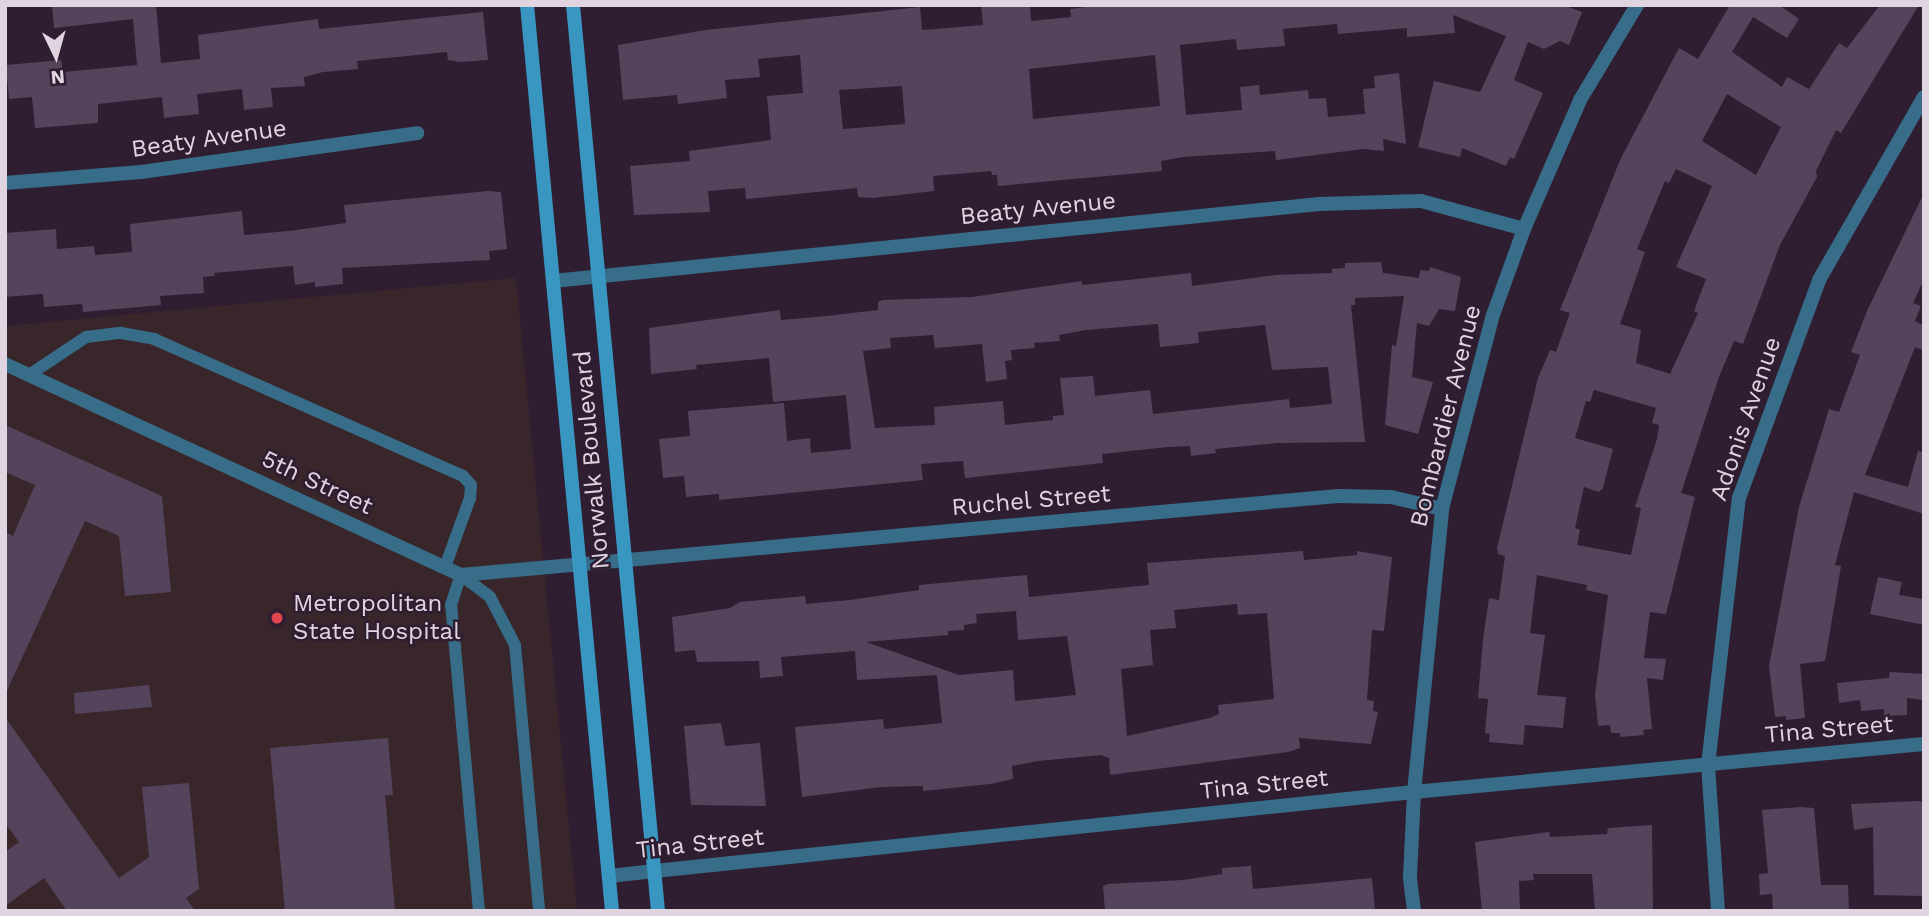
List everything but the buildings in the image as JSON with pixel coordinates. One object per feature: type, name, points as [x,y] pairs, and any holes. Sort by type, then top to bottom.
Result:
[{"type":"main road","name":"Norwalk Boulevard","points":[[527,5],[612,911]]},
{"type":"main road","name":"Norwalk Boulevard","points":[[573,5],[659,911]]},
{"type":"street","name":"Bombardier Avenue","points":[[1414,911],[1410,877],[1413,792],[1442,509],[1493,315],[1524,229],[1580,100],[1637,5]]},
{"type":"street","name":"Adonis Avenue","points":[[1718,911],[1708,765],[1739,498],[1819,280],[1924,97]]},
{"type":"street","name":"Beaty Avenue","points":[[5,183],[141,172],[417,132]]},
{"type":"street","name":"Beaty Avenue","points":[[553,281],[1319,204],[1421,201],[1524,229]]},
{"type":"street","name":"5th Street","points":[[5,363],[461,575]]},
{"type":"street","name":"Ruchel Street","points":[[624,562],[1338,496],[1391,497],[1442,509]]},
{"type":"street","points":[[461,575],[624,562]]},
{"type":"street","name":"Tina Street","points":[[609,876],[1413,792],[1924,744]]},
{"type":"lane","points":[[29,375],[86,337],[121,333],[154,339],[463,476],[471,485],[470,498],[445,567]]},
{"type":"lane","points":[[479,911],[451,605],[461,575],[490,597],[515,645],[539,911]]},
{"type":"shaded area","name":"Metropolitan State Hospital","points":[[516,278],[577,911],[5,911],[5,326]]},
{"type":"place","name":"Metropolitan State Hospital","points":[[277,618]]}]
